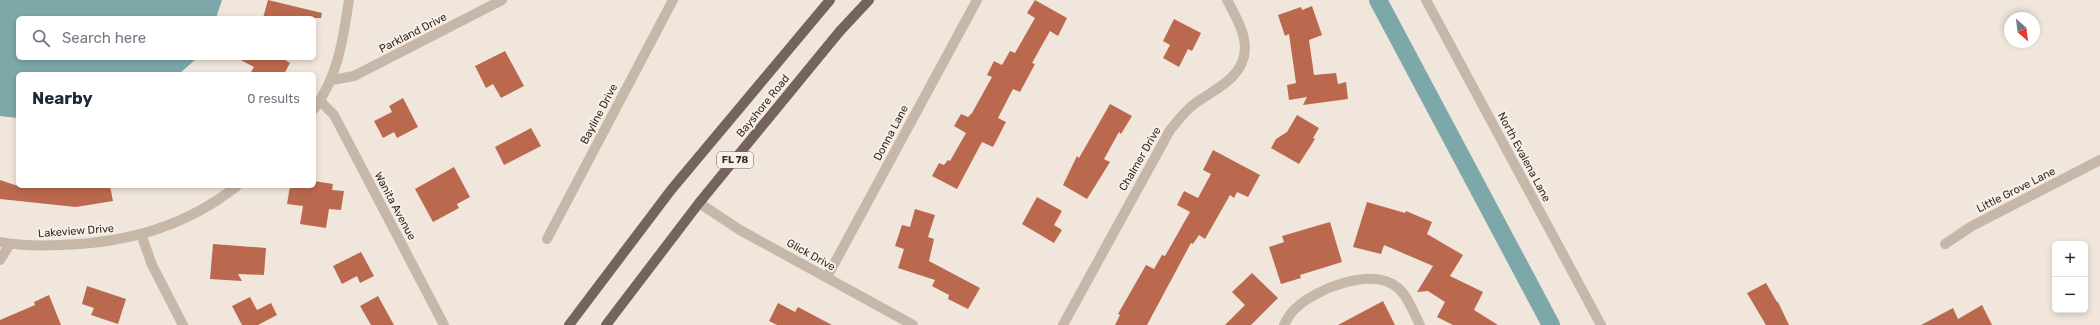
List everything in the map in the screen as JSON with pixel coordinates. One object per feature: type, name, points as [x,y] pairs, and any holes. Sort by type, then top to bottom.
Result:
[{"type":"main road","name":"Bayshore Road","points":[[569,325],[671,190],[830,0]]},
{"type":"main road","name":"Bayshore Road","points":[[606,325],[699,203],[840,31],[869,0]]},
{"type":"street","points":[[316,106],[332,80],[340,53],[349,0]]},
{"type":"street","name":"Parkland Drive","points":[[332,80],[354,76],[502,0]]},
{"type":"street","name":"Bayline Drive","points":[[546,238],[673,0]]},
{"type":"street","name":"Donna Lane","points":[[827,278],[977,0]]},
{"type":"street","name":"Chalmer Drive","points":[[1063,325],[1170,130],[1192,105],[1233,76],[1244,60],[1245,40],[1236,17],[1227,0]]},
{"type":"street","name":"North Evalena Lane","points":[[1426,0],[1601,325]]},
{"type":"street","name":"Wanita Avenue","points":[[320,101],[334,115],[444,325]]},
{"type":"street","name":"Little Grove Lane","points":[[1945,244],[1972,226],[2100,160]]},
{"type":"street","name":"Lakeview Drive","points":[[5,243],[30,246],[117,241],[186,218],[206,208],[234,188]]},
{"type":"street","name":"Glick Drive","points":[[699,203],[740,230],[913,325]]},
{"type":"street","points":[[141,234],[152,265],[183,325]]},
{"type":"street","points":[[0,260],[5,243]]},
{"type":"street","points":[[1284,325],[1296,308],[1311,297],[1344,283],[1362,278],[1381,280],[1398,288],[1420,325]]},
{"type":"water","points":[[0,0],[222,0],[217,16],[16,16],[16,60],[195,60],[181,72],[16,72],[16,118],[0,116]]},
{"type":"building","points":[[268,0],[322,13],[321,18],[316,18],[316,16],[264,16]]},
{"type":"building","points":[[1035,0],[1067,18],[1058,36],[1050,31],[1032,63],[1035,64],[1020,92],[1013,89],[998,118],[1006,122],[993,147],[982,142],[957,189],[932,176],[939,163],[944,165],[948,160],[950,161],[966,133],[954,126],[961,114],[968,117],[972,113],[992,77],[987,75],[994,61],[1002,65],[1010,51],[1015,53],[1035,18],[1027,13]]},
{"type":"building","points":[[1312,6],[1322,35],[1309,40],[1314,75],[1336,73],[1338,84],[1346,82],[1348,99],[1303,105],[1307,97],[1289,100],[1287,85],[1296,83],[1289,34],[1285,36],[1278,15],[1301,7],[1302,10]]},
{"type":"building","points":[[1174,19],[1201,33],[1192,51],[1188,49],[1179,67],[1163,58],[1170,45],[1163,41]]},
{"type":"building","points":[[505,51],[524,86],[501,98],[493,84],[486,88],[475,66]]},
{"type":"building","points":[[241,60],[285,60],[290,63],[285,72],[251,72],[254,67]]},
{"type":"building","points":[[403,98],[418,127],[397,138],[394,132],[383,138],[374,121],[392,112],[389,106]]},
{"type":"building","points":[[1110,104],[1132,116],[1121,134],[1119,132],[1104,159],[1110,162],[1087,199],[1063,185],[1077,156],[1079,158]]},
{"type":"building","points":[[1297,115],[1319,128],[1313,138],[1315,139],[1299,164],[1271,148],[1276,139],[1287,132]]},
{"type":"building","points":[[531,128],[541,146],[504,165],[495,147]]},
{"type":"building","points":[[1213,150],[1260,175],[1248,197],[1237,192],[1234,198],[1230,195],[1205,239],[1199,235],[1193,244],[1191,243],[1147,325],[1115,325],[1120,315],[1118,314],[1146,265],[1154,269],[1162,255],[1165,256],[1190,212],[1177,205],[1184,191],[1198,198],[1211,174],[1203,170]]},
{"type":"building","points":[[454,167],[470,197],[457,204],[459,208],[433,222],[415,189]]},
{"type":"building","points":[[0,180],[16,185],[16,188],[110,188],[113,201],[76,207],[0,199]]},
{"type":"building","points":[[316,181],[333,184],[332,190],[344,191],[341,210],[329,209],[326,228],[300,224],[303,206],[287,204],[290,188],[316,188]]},
{"type":"building","points":[[1037,197],[1062,211],[1054,225],[1062,230],[1054,243],[1022,224]]},
{"type":"building","points":[[1367,202],[1405,213],[1406,211],[1432,222],[1427,234],[1463,255],[1450,276],[1483,292],[1474,310],[1498,325],[1453,325],[1437,317],[1445,302],[1428,291],[1417,292],[1433,266],[1384,245],[1381,254],[1353,247]]},
{"type":"building","points":[[915,209],[935,215],[928,237],[934,239],[929,261],[980,288],[968,309],[948,299],[949,295],[932,286],[935,280],[898,268],[904,249],[895,246],[902,225],[910,227]]},
{"type":"building","points":[[1330,222],[1342,262],[1300,275],[1301,278],[1281,284],[1269,247],[1284,242],[1282,236]]},
{"type":"building","points":[[213,244],[266,248],[264,275],[238,274],[242,281],[210,279]]},
{"type":"building","points":[[361,252],[374,276],[360,283],[357,276],[342,284],[333,266]]},
{"type":"building","points":[[1252,273],[1278,298],[1251,325],[1225,325],[1245,305],[1232,292]]},
{"type":"building","points":[[1766,283],[1778,302],[1789,325],[1766,325],[1747,293]]},
{"type":"building","points":[[87,286],[126,299],[118,324],[91,315],[94,308],[82,304]]},
{"type":"building","points":[[49,295],[61,325],[0,325],[0,320],[35,305],[34,302]]},
{"type":"building","points":[[378,296],[394,325],[371,325],[360,306]]},
{"type":"building","points":[[250,297],[257,310],[271,303],[277,315],[258,325],[242,325],[232,306]]},
{"type":"building","points":[[1383,301],[1395,325],[1338,325]]},
{"type":"building","points":[[778,303],[795,312],[798,307],[832,325],[777,325],[769,321]]},
{"type":"building","points":[[1982,305],[1992,325],[1921,325],[1953,308],[1958,319]]},
{"type":"waterway","points":[[1378,0],[1551,325]]}]
